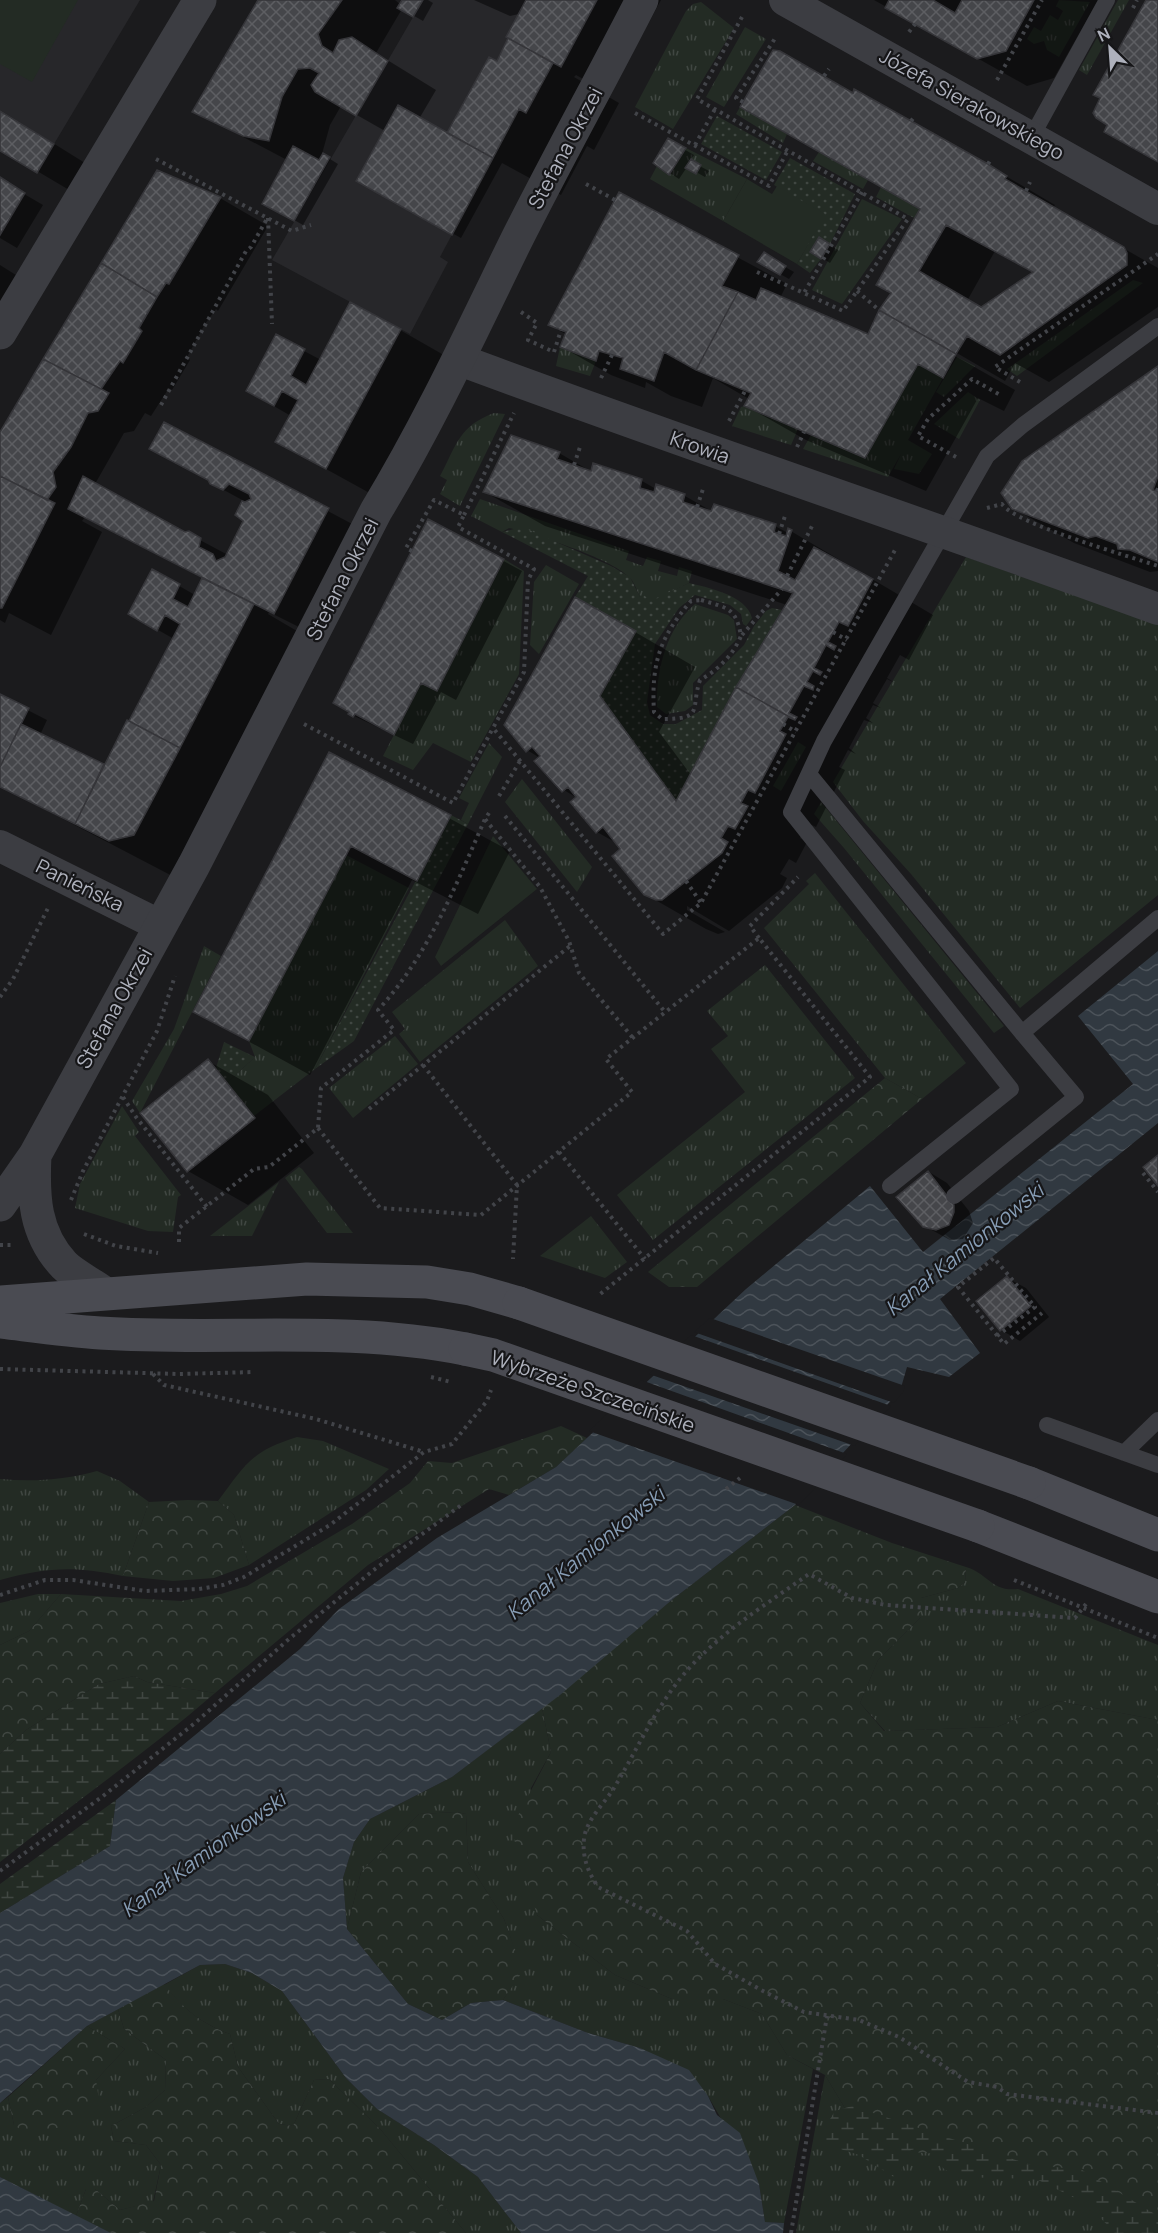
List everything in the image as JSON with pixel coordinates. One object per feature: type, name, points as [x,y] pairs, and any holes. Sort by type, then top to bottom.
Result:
[{"type":"main road","points":[[0,1302],[103,1292],[308,1279],[385,1280],[470,1289],[519,1303],[1029,1482],[1158,1535]]},
{"type":"main road","name":"Wybrzeże Szczecińskie","points":[[0,1322],[100,1334],[353,1335],[426,1341],[465,1349],[504,1359],[978,1526],[1158,1597]]},
{"type":"street","points":[[0,333],[200,0]]},
{"type":"street","name":"Stefana Okrzei","points":[[0,1205],[36,1155],[159,925],[194,865],[376,511],[460,360],[514,246],[642,0]]},
{"type":"street","name":"Józefa Sierakowskiego","points":[[785,0],[1158,209]]},
{"type":"street","name":"Krowia","points":[[460,360],[645,428],[942,530],[1158,609]]},
{"type":"street","name":"Panieńska","points":[[0,846],[159,925]]},
{"type":"street","name":"Stefana Okrzei","points":[[36,1155],[34,1193],[37,1219],[44,1238],[65,1266],[103,1292]]},
{"type":"lane","points":[[1030,138],[1107,0]]},
{"type":"lane","points":[[890,1186],[1011,1089],[791,812],[824,741],[942,530],[993,448],[1158,326]]},
{"type":"lane","points":[[809,774],[1076,1097],[954,1196]]},
{"type":"lane","points":[[1022,1033],[1158,918]]},
{"type":"lane","points":[[1124,1453],[1158,1420]]},
{"type":"lane","points":[[1047,1425],[1158,1465]]},
{"type":"path","points":[[995,83],[1042,0]]},
{"type":"path","points":[[742,17],[697,99],[908,219],[843,311],[757,272]]},
{"type":"path","points":[[909,33],[915,24]]},
{"type":"path","points":[[743,102],[736,98],[776,37]]},
{"type":"path","points":[[824,76],[829,69]]},
{"type":"path","points":[[695,145],[716,109]]},
{"type":"path","points":[[635,113],[769,186],[788,150]]},
{"type":"path","points":[[911,121],[915,116]]},
{"type":"path","points":[[156,159],[292,231],[311,225]]},
{"type":"path","points":[[1026,191],[1030,182]]},
{"type":"path","points":[[586,184],[615,200]]},
{"type":"path","points":[[804,294],[862,192]]},
{"type":"path","points":[[268,217],[272,324]]},
{"type":"path","points":[[161,405],[246,250],[251,247],[268,217]]},
{"type":"path","points":[[1020,382],[995,367],[1158,254]]},
{"type":"path","points":[[857,291],[879,310]]},
{"type":"path","points":[[521,312],[537,323],[528,340],[554,352]]},
{"type":"path","points":[[550,361],[561,330]]},
{"type":"path","points":[[597,387],[612,355]]},
{"type":"path","points":[[956,457],[918,436],[928,418],[972,379],[1002,396]]},
{"type":"path","points":[[725,430],[745,391]]},
{"type":"path","points":[[304,724],[453,802],[524,672],[528,580],[534,569],[458,527],[515,410]]},
{"type":"path","points":[[794,453],[804,432]]},
{"type":"path","points":[[574,465],[580,447]]},
{"type":"path","points":[[697,507],[703,489]]},
{"type":"path","points":[[412,551],[406,548],[434,500],[464,515]]},
{"type":"path","points":[[982,509],[1002,504],[1006,511],[1053,531],[1158,566]]},
{"type":"path","points":[[780,534],[785,516]]},
{"type":"path","points":[[787,576],[812,525]]},
{"type":"path","points":[[493,728],[663,934],[701,903],[847,640],[898,542]]},
{"type":"path","points":[[741,636],[737,617],[731,610],[701,600],[691,601],[660,645],[654,712],[662,719],[680,719],[690,716],[696,710],[700,680],[712,673],[728,657],[741,636],[782,589]]},
{"type":"path","points":[[833,632],[847,640]]},
{"type":"path","points":[[783,724],[796,732]]},
{"type":"path","points":[[499,796],[520,761]]},
{"type":"path","points":[[489,813],[447,905],[401,985],[378,1010],[394,1030],[321,1088],[318,1128],[380,1209],[481,1215],[632,1092],[606,1059],[759,938]]},
{"type":"path","points":[[505,816],[665,1012]]},
{"type":"path","points":[[485,819],[540,887],[570,946],[579,973],[633,1038]]},
{"type":"path","points":[[590,1302],[870,1077],[750,926],[798,877]]},
{"type":"path","points":[[686,881],[701,903]]},
{"type":"path","points":[[0,997],[13,979],[50,904]]},
{"type":"path","points":[[369,1109],[570,946]]},
{"type":"path","points":[[70,1203],[83,1171],[157,1031],[176,972]]},
{"type":"path","points":[[423,1065],[518,1185],[513,1259]]},
{"type":"path","points":[[123,1096],[136,1117],[207,1207]]},
{"type":"path","points":[[179,1242],[179,1228],[254,1169],[269,1167],[318,1128]]},
{"type":"path","points":[[558,1151],[645,1258]]},
{"type":"path","points":[[1143,1173],[1158,1192]]},
{"type":"path","points":[[78,1232],[116,1246],[160,1253]]},
{"type":"path","points":[[997,1336],[1035,1307],[994,1258],[958,1287],[997,1336],[1004,1344],[1042,1313]]},
{"type":"path","points":[[0,1369],[152,1373],[263,1372]]},
{"type":"path","points":[[152,1373],[164,1385],[316,1419],[424,1452]]},
{"type":"path","points":[[421,1376],[431,1377]]},
{"type":"path","points":[[0,1595],[45,1580],[73,1580],[145,1591],[200,1589],[223,1585],[244,1577],[330,1525],[424,1452],[452,1444],[487,1401],[495,1380]]},
{"type":"path","points":[[0,1871],[186,1730],[297,1632],[375,1569],[464,1503]]},
{"type":"path","points":[[1158,1638],[1083,1609],[1075,1618],[886,1605],[852,1598],[809,1574],[749,1616],[696,1660],[672,1689],[653,1718],[612,1790],[590,1821],[584,1838],[589,1873],[598,1887],[687,1931],[715,1964],[804,2012],[859,2020],[899,2037],[968,2082],[997,2086],[1008,2094],[1158,2113]]},
{"type":"path","points":[[791,2233],[827,2016]]},
{"type":"shaded area","points":[[0,0],[140,0],[54,144],[0,111]]},
{"type":"shaded area","points":[[423,0],[597,0],[561,67],[553,64],[526,113],[519,109],[440,257],[448,262],[410,334],[272,260]]},
{"type":"green space","points":[[0,0],[78,0],[32,82],[0,64]]},
{"type":"green space","points":[[1059,0],[1090,2],[1059,57],[1047,50],[1044,41],[1034,44],[1027,39],[1034,27],[1041,31],[1050,15],[1058,20],[1063,11],[1056,6]]},
{"type":"green space","points":[[1118,0],[1129,0],[1087,75],[1079,70]]},
{"type":"green space","points":[[701,2],[734,28],[673,129],[635,107],[686,11],[693,4]]},
{"type":"green space","points":[[745,27],[766,39],[724,107],[706,97]]},
{"type":"green space","points":[[740,107],[787,134],[783,143],[736,114]]},
{"type":"green space","points":[[717,116],[782,152],[766,180],[701,144]]},
{"type":"green space","points":[[686,148],[747,179],[723,221],[650,179],[657,166],[670,175]]},
{"type":"green space","points":[[819,152],[868,180],[863,189],[813,161]]},
{"type":"green space","points":[[790,158],[855,194],[830,244],[819,237],[810,252],[821,259],[810,273],[797,264],[825,214],[774,185]]},
{"type":"green space","points":[[747,179],[772,194],[777,186],[826,214],[797,264],[723,221]]},
{"type":"green space","points":[[881,187],[920,209],[914,218],[876,197]]},
{"type":"green space","points":[[862,199],[902,219],[842,304],[812,290]]},
{"type":"green space","points":[[1133,280],[1143,283],[1017,376],[1007,369]]},
{"type":"green space","points":[[560,347],[596,361],[590,376],[556,366]]},
{"type":"green space","points":[[957,357],[975,366],[944,397],[936,392]]},
{"type":"green space","points":[[918,364],[943,378],[908,440],[932,454],[919,474],[894,469],[901,454],[888,477],[803,449],[811,435],[865,458]]},
{"type":"green space","points":[[968,392],[980,400],[959,439],[934,424]]},
{"type":"green space","points":[[744,406],[798,429],[791,445],[732,426],[741,407]]},
{"type":"green space","points":[[494,413],[505,414],[460,506],[440,494],[447,480],[440,476],[455,445],[466,430],[482,418]]},
{"type":"green space","points":[[480,499],[629,551],[626,560],[643,566],[647,557],[661,561],[658,571],[677,576],[679,567],[692,571],[689,583],[650,602],[640,597],[629,577],[606,562],[521,531],[509,528],[502,532],[471,516]]},
{"type":"green space","points":[[522,527],[611,566],[630,577],[640,597],[644,595],[650,601],[689,583],[735,598],[748,610],[752,618],[746,626],[743,624],[741,614],[730,605],[695,595],[679,608],[655,644],[647,702],[650,715],[663,724],[676,724],[702,710],[703,686],[744,645],[754,626],[766,611],[772,608],[782,610],[676,801],[600,696],[636,631],[575,597],[588,576],[502,532]]},
{"type":"green space","points":[[966,557],[1158,624],[1158,895],[1020,1008],[833,782]]},
{"type":"green space","points":[[504,559],[524,571],[519,674],[471,762],[433,743],[413,770],[383,756],[421,683],[437,690]]},
{"type":"green space","points":[[546,565],[579,584],[539,654],[530,645],[534,582]]},
{"type":"green space","points":[[695,604],[728,615],[734,620],[737,639],[693,683],[693,705],[685,711],[666,714],[657,707],[661,665],[670,638],[685,614]]},
{"type":"green space","points":[[798,742],[806,747],[781,791],[773,786]]},
{"type":"green space","points":[[489,743],[502,757],[468,824],[461,820],[469,803],[459,798]]},
{"type":"green space","points":[[522,779],[592,867],[577,892],[505,802]]},
{"type":"green space","points":[[821,802],[1004,1026],[994,1033],[814,814]]},
{"type":"green space","points":[[451,815],[468,824],[354,1041],[315,1069]]},
{"type":"green space","points":[[493,836],[537,889],[441,966],[435,957]]},
{"type":"green space","points":[[346,855],[409,888],[315,1069],[254,1116],[227,1083],[255,1057],[249,1041]]},
{"type":"green space","points":[[815,873],[966,1063],[922,1099],[885,1078],[764,928],[809,884],[806,881]]},
{"type":"green space","points":[[505,920],[538,966],[420,1062],[399,1034],[405,1029],[392,1012]]},
{"type":"green space","points":[[204,946],[221,956],[140,1113],[132,1101],[174,1029]]},
{"type":"green space","points":[[765,965],[855,1078],[653,1240],[617,1195],[745,1092],[711,1049],[728,1036],[707,1011]]},
{"type":"green space","points":[[395,1036],[418,1064],[353,1118],[329,1088]]},
{"type":"green space","points":[[224,1042],[255,1057],[227,1083],[216,1068]]},
{"type":"green space","points":[[885,1078],[922,1099],[697,1287],[669,1287],[648,1272]]},
{"type":"green space","points":[[122,1106],[139,1132],[135,1136],[181,1195],[178,1197],[173,1232],[148,1231],[75,1208],[80,1184]]},
{"type":"green space","points":[[299,1167],[353,1233],[327,1233],[285,1178]]},
{"type":"green space","points":[[279,1182],[252,1236],[210,1236]]},
{"type":"green space","points":[[591,1216],[627,1262],[605,1278],[540,1256]]},
{"type":"green space","points":[[561,1426],[587,1438],[556,1467],[509,1495],[489,1489],[368,1565],[215,1693],[147,1682],[134,1676],[99,1684],[26,1730],[0,1754],[0,1645],[29,1631],[61,1594],[181,1601],[221,1594],[247,1586],[352,1524],[410,1483],[428,1461],[452,1463]]},
{"type":"green space","points":[[297,1437],[323,1441],[389,1469],[366,1490],[249,1565],[234,1515],[218,1501],[250,1461],[269,1448]]},
{"type":"green space","points":[[97,1471],[120,1481],[149,1502],[123,1576],[61,1569],[32,1572],[0,1580],[0,1479],[49,1480]]},
{"type":"green space","points":[[218,1501],[234,1515],[249,1565],[214,1578],[173,1581],[123,1576],[149,1502]]},
{"type":"green space","points":[[795,1505],[892,1543],[966,1567],[965,1582],[958,1588],[921,1598],[921,1617],[878,1660],[860,1703],[884,1731],[997,1727],[1058,1701],[1158,1720],[1158,2233],[1058,2176],[965,2156],[885,2150],[855,2125],[825,2075],[787,2055],[762,2014],[723,1999],[672,1999],[615,1975],[537,1915],[511,1829],[551,1752],[542,1708],[673,1599]]},
{"type":"green space","points":[[966,1567],[1002,1588],[1018,1589],[1158,1645],[1158,1720],[1058,1701],[997,1727],[885,1731],[860,1703],[878,1660],[921,1617],[921,1598],[958,1588],[965,1582]]},
{"type":"green space","points":[[38,1594],[61,1594],[29,1631],[0,1645],[0,1603]]},
{"type":"green space","points":[[134,1676],[147,1682],[215,1693],[162,1737],[0,1862],[0,1754],[26,1730],[99,1684]]},
{"type":"green space","points":[[542,1708],[551,1752],[531,1788],[537,1915],[615,1975],[672,1999],[723,1999],[762,2014],[787,2055],[813,2069],[784,2223],[765,2222],[759,2184],[708,2096],[640,2048],[588,2033],[503,2000],[522,1971],[504,1919],[468,1862],[466,1814],[457,1812],[419,1814],[361,1872],[347,1929],[343,1878],[354,1842],[370,1819],[452,1777]]},
{"type":"green space","points":[[116,1800],[110,1846],[0,1913],[0,1884]]},
{"type":"green space","points":[[457,1812],[466,1814],[468,1862],[504,1919],[523,1971],[503,2000],[471,2003],[442,2020],[408,2004],[347,1929],[361,1872],[419,1814]]},
{"type":"green space","points":[[225,1964],[252,1973],[282,1991],[346,2078],[377,2109],[434,2145],[478,2177],[521,2233],[466,2233],[381,2130],[329,2079],[314,2080],[293,2126],[279,2124],[238,2067],[230,2034],[193,2014],[164,1985],[200,1965]]},
{"type":"green space","points":[[164,1984],[193,2014],[230,2034],[238,2067],[279,2124],[293,2126],[314,2080],[329,2079],[381,2130],[466,2233],[111,2233],[76,2216],[86,2189],[95,2189],[120,2210],[154,2201],[161,2165],[146,2145],[114,2141],[111,2126],[146,2107],[165,2090],[166,2060],[124,2029],[118,2009]]},
{"type":"green space","points":[[118,2009],[124,2029],[166,2060],[165,2090],[146,2107],[111,2126],[114,2141],[146,2145],[161,2165],[153,2202],[120,2210],[95,2189],[86,2189],[76,2216],[0,2177],[0,2103],[8,2097],[14,2125],[96,2080],[125,2049],[87,2026]]},
{"type":"green space","points":[[87,2026],[125,2049],[96,2080],[99,2100],[72,2126],[24,2132],[14,2125],[8,2097]]},
{"type":"green space","points":[[825,2075],[855,2125],[965,2156],[1058,2176],[1146,2233],[796,2233]]},
{"type":"green space","points":[[852,2106],[1028,2164],[1082,2170],[1158,2216],[1158,2233],[1115,2233],[1087,2204],[1036,2179],[958,2177],[944,2169],[926,2147],[911,2150],[897,2179],[859,2155],[825,2144],[824,2129],[835,2111]]},
{"type":"water","name":"Kanał Kamionkowski","points":[[1158,951],[1158,1123],[940,1299],[980,1353],[949,1377],[907,1367],[900,1391],[795,1505],[673,1599],[560,1695],[452,1777],[370,1819],[354,1842],[343,1878],[347,1929],[408,2004],[442,2020],[471,2003],[503,2000],[588,2033],[640,2048],[689,2070],[708,2096],[717,2115],[740,2133],[759,2184],[765,2222],[784,2223],[783,2233],[521,2233],[478,2177],[434,2145],[377,2109],[346,2078],[282,1991],[252,1973],[225,1964],[200,1965],[87,2026],[0,2103],[0,1913],[110,1846],[116,1800],[300,1649],[339,1609],[437,1538],[556,1467],[746,1289],[870,1186],[923,1252],[1133,1084],[1078,1016]]},
{"type":"water","points":[[0,2177],[111,2233],[0,2233]]},
{"type":"pier","points":[[710,1318],[905,1386],[903,1392],[894,1403],[694,1332]]},
{"type":"pier","points":[[691,1335],[891,1406],[855,1446],[649,1374]]},
{"type":"pier","points":[[641,1380],[847,1454],[799,1505],[589,1431]]},
{"type":"building","points":[[258,0],[342,0],[318,34],[322,46],[333,53],[339,40],[352,37],[388,61],[356,116],[315,92],[311,85],[319,73],[310,68],[298,69],[282,97],[269,141],[243,136],[192,112]]},
{"type":"building","points":[[402,0],[423,0],[413,17],[397,8]]},
{"type":"building","points":[[526,0],[597,0],[561,67],[506,37]]},
{"type":"building","points":[[889,0],[933,0],[955,13],[962,0],[1034,0],[1006,51],[977,59],[885,8]]},
{"type":"building","points":[[1146,0],[1158,0],[1158,162],[1104,132],[1107,125],[1096,118],[1093,113],[1100,98],[1093,95]]},
{"type":"building","points":[[508,38],[553,63],[526,113],[519,109],[493,158],[447,133],[489,57],[497,61]]},
{"type":"building","points":[[773,50],[780,51],[853,93],[854,89],[988,164],[1007,176],[1005,179],[1124,247],[1127,253],[1127,265],[1000,355],[967,336],[956,354],[879,310],[891,293],[876,285],[920,209],[740,107]],"holes":[[[946,225],[1033,272],[981,307],[919,271]]]},
{"type":"building","points":[[398,105],[493,158],[452,235],[356,181]]},
{"type":"building","points":[[0,111],[54,144],[37,173],[0,151]]},
{"type":"building","points":[[668,138],[686,148],[669,175],[653,163]]},
{"type":"building","points":[[293,146],[319,160],[323,153],[330,157],[294,221],[262,204]]},
{"type":"building","points":[[691,159],[701,165],[696,174],[685,168]]},
{"type":"building","points":[[157,170],[221,197],[169,284],[166,283],[157,297],[101,263]]},
{"type":"building","points":[[0,177],[25,193],[0,235]]},
{"type":"building","points":[[619,192],[739,255],[722,286],[738,292],[696,370],[664,352],[654,381],[620,369],[623,358],[599,351],[596,361],[560,347],[566,332],[548,325]]},
{"type":"building","points":[[819,237],[830,244],[821,259],[810,252]]},
{"type":"building","points":[[764,252],[786,266],[780,275],[757,262]]},
{"type":"building","points":[[101,263],[157,297],[139,328],[142,331],[123,363],[120,361],[101,389],[43,359]]},
{"type":"building","points":[[761,288],[868,334],[879,310],[956,354],[943,378],[918,364],[865,458],[744,406],[751,393],[696,370],[738,292],[756,300]]},
{"type":"building","points":[[350,302],[401,329],[326,469],[275,442],[298,400],[282,391],[274,406],[246,391],[276,334],[305,349],[291,376],[306,385]]},
{"type":"building","points":[[43,359],[109,393],[98,411],[88,413],[71,447],[53,472],[56,487],[47,500],[0,476],[0,432]]},
{"type":"building","points":[[1158,366],[1158,476],[1153,490],[1158,491],[1158,562],[1130,550],[1118,549],[1117,544],[1096,536],[1088,538],[1012,509],[1001,493],[1022,461]]},
{"type":"building","points":[[164,422],[329,508],[274,614],[68,509],[83,476],[185,532],[189,531],[201,538],[199,547],[213,554],[216,561],[225,557],[243,521],[235,515],[242,501],[251,499],[249,494],[229,484],[223,490],[149,449]]},
{"type":"building","points":[[511,435],[560,452],[557,459],[591,471],[593,463],[642,479],[640,488],[654,492],[656,484],[685,494],[683,502],[711,511],[714,504],[776,524],[774,532],[786,536],[788,528],[792,530],[778,571],[795,580],[814,547],[873,579],[848,626],[839,622],[828,642],[836,646],[834,650],[826,645],[814,668],[822,672],[820,675],[813,671],[807,682],[814,686],[813,690],[804,686],[789,713],[797,717],[795,720],[736,687],[793,593],[483,492]]},
{"type":"building","points":[[0,476],[55,503],[2,608],[0,608]]},
{"type":"building","points":[[428,519],[504,559],[437,691],[421,683],[394,735],[355,714],[353,717],[348,714],[349,712],[333,703]]},
{"type":"building","points":[[152,569],[180,584],[173,599],[188,607],[202,578],[254,604],[180,748],[129,721],[180,624],[165,615],[157,631],[128,614]]},
{"type":"building","points":[[575,597],[636,631],[600,696],[676,801],[736,687],[795,720],[788,717],[780,731],[786,734],[755,793],[748,790],[741,803],[748,806],[735,829],[728,826],[721,838],[728,842],[722,853],[662,900],[644,895],[612,856],[620,849],[603,827],[596,833],[570,802],[576,797],[568,787],[562,792],[534,761],[540,756],[532,747],[526,752],[504,725]]},
{"type":"building","points":[[0,694],[29,708],[0,767]]},
{"type":"building","points":[[127,720],[180,748],[134,835],[109,841],[75,824]]},
{"type":"building","points":[[21,724],[104,764],[75,824],[0,787],[0,767]]},
{"type":"building","points":[[329,752],[451,815],[417,881],[351,846],[249,1041],[193,1012]]},
{"type":"building","points":[[208,1059],[255,1118],[187,1172],[140,1113]]},
{"type":"building","points":[[1158,1155],[1158,1186],[1143,1167]]},
{"type":"building","points":[[928,1171],[954,1205],[949,1225],[936,1230],[923,1227],[896,1197]]},
{"type":"building","points":[[1007,1276],[1031,1306],[1000,1331],[976,1301]]}]
